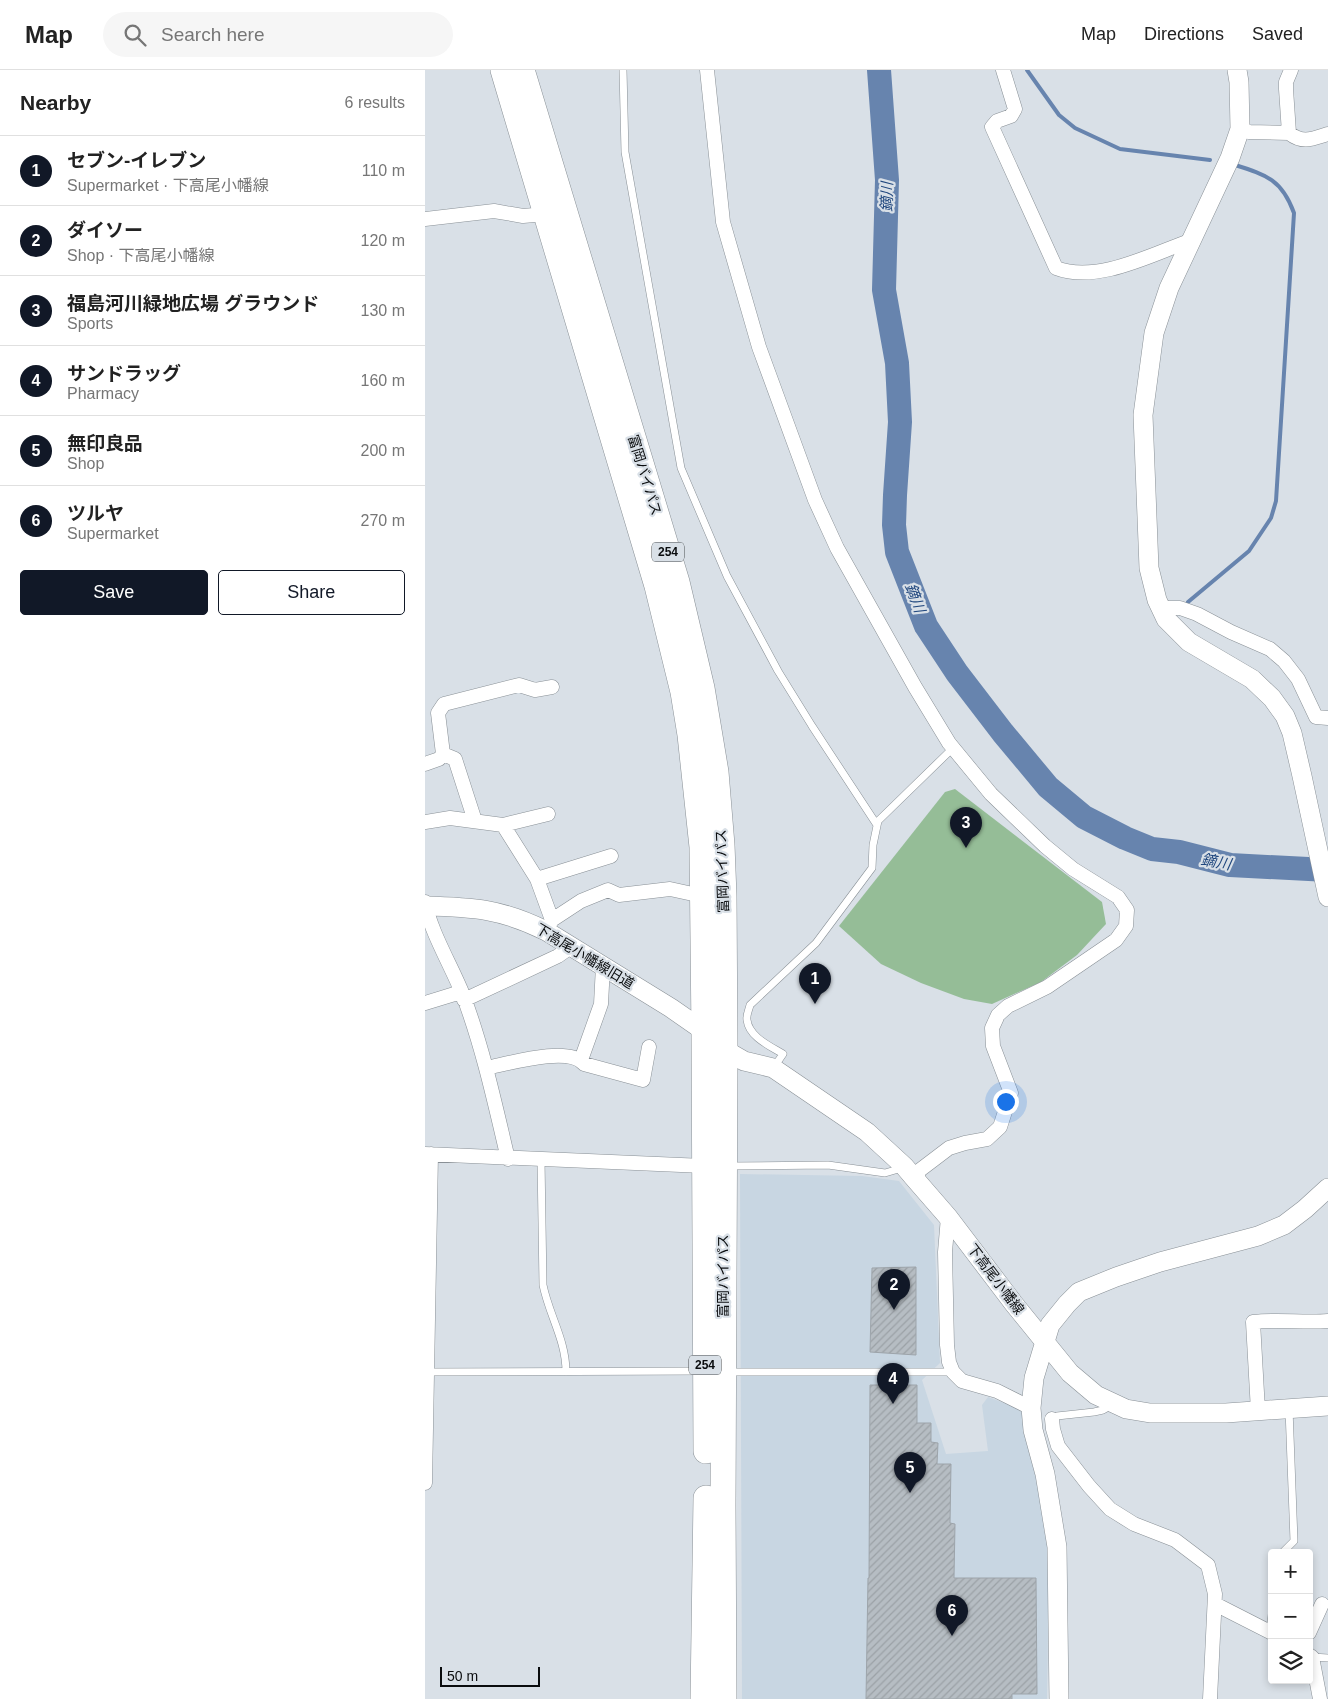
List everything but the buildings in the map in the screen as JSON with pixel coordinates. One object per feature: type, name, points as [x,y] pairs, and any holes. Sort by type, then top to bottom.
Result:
[{"type":"highway","name":"富岡バイパス","points":[[503,70],[657,586],[683,692],[690,735],[699,812],[703,896],[704,1031],[714,1166],[714,1371],[724,1699]]},
{"type":"highway","name":"富岡バイパス","points":[[523,70],[675,572],[702,688],[716,772],[724,896],[725,1050],[714,1166]]},
{"type":"highway","name":"富岡バイパス","points":[[703,1699],[706,1525],[714,1371]]},
{"type":"street","points":[[707,70],[723,222],[759,347],[815,500],[837,548],[915,687],[953,748],[991,794],[1045,846],[1073,869],[1118,897],[1127,910],[1126,926],[1116,940],[1047,987],[1008,1006],[998,1015],[992,1028],[993,1046],[1011,1093],[1000,1127],[987,1139],[949,1148],[920,1170],[910,1173]]},
{"type":"street","points":[[1003,70],[1015,110],[1011,116],[997,121],[993,127],[1056,268],[1068,273],[1103,270],[1125,265],[1192,240]]},
{"type":"street","points":[[1237,70],[1239,82],[1239,129],[1230,158],[1169,288],[1154,334],[1143,414],[1149,568],[1157,600],[1166,619],[1189,642],[1252,679],[1271,698],[1285,716],[1292,733],[1328,896]]},
{"type":"street","points":[[1289,133],[1286,82],[1291,70]]},
{"type":"street","points":[[1239,129],[1249,132],[1289,133],[1297,139],[1310,140],[1328,134]]},
{"type":"street","points":[[425,219],[494,211],[523,216],[546,214]]},
{"type":"street","points":[[1161,608],[1180,608],[1197,614],[1231,632],[1270,649],[1284,661],[1298,680],[1316,717],[1328,718]]},
{"type":"street","points":[[425,764],[439,759],[443,754],[438,713],[444,704],[519,685],[535,690],[552,687]]},
{"type":"street","points":[[443,754],[455,759],[475,821]]},
{"type":"street","points":[[425,822],[450,818],[503,825],[548,814]]},
{"type":"street","points":[[503,825],[537,879],[549,926],[581,901],[608,890],[619,895],[670,889],[703,896]]},
{"type":"street","points":[[537,879],[611,856]]},
{"type":"street","points":[[425,905],[463,996],[485,1068],[508,1158]]},
{"type":"street","name":"下高尾小幡線旧道","points":[[425,905],[476,908],[549,926],[572,946],[704,1031]]},
{"type":"street","points":[[425,1003],[463,996],[558,956],[572,946]]},
{"type":"street","points":[[581,1060],[601,1004],[603,966]]},
{"type":"street","name":"下高尾小幡線","points":[[704,1031],[725,1050],[744,1061],[773,1068],[867,1132],[910,1173],[948,1217],[1014,1304],[1070,1373],[1096,1395],[1126,1410],[1150,1413],[1226,1413],[1328,1406]]},
{"type":"street","points":[[485,1068],[557,1055],[577,1058],[584,1064],[643,1080],[649,1048]]},
{"type":"street","points":[[425,1482],[428,1154],[714,1166]]},
{"type":"street","points":[[1059,1699],[1057,1547],[1045,1474],[1033,1430],[1031,1408],[1034,1378],[1051,1325],[1079,1292],[1160,1262],[1259,1236],[1284,1225],[1328,1188]]},
{"type":"street","points":[[948,1217],[945,1252],[947,1345],[949,1362],[953,1372],[962,1381],[997,1391],[1031,1408]]},
{"type":"street","points":[[1258,1411],[1253,1322],[1265,1320],[1328,1321]]},
{"type":"street","points":[[1052,1419],[1058,1446],[1089,1486],[1110,1509],[1134,1524],[1175,1540],[1208,1565],[1215,1594],[1211,1699]]},
{"type":"street","points":[[1041,1457],[1063,1452]]},
{"type":"street","points":[[1215,1604],[1268,1630]]},
{"type":"street","points":[[1313,1624],[1322,1604]]},
{"type":"street","points":[[1313,1666],[1320,1699]]},
{"type":"lane","points":[[623,70],[625,152],[681,468],[727,576],[778,671],[877,825]]},
{"type":"lane","points":[[773,1068],[783,1054],[756,1037],[748,1027],[746,1018],[750,1005],[816,943],[872,868],[873,845],[878,821],[953,748]]},
{"type":"lane","points":[[541,1160],[543,1285],[545,1296],[561,1335],[566,1372]]},
{"type":"lane","points":[[714,1166],[828,1165],[885,1173],[910,1173]]},
{"type":"lane","points":[[426,1372],[953,1372]]},
{"type":"lane","points":[[1052,1419],[1057,1416],[1103,1410],[1114,1404]]},
{"type":"lane","points":[[1286,1549],[1295,1541],[1289,1408]]},
{"type":"lane","points":[[1313,1656],[1328,1658]]},
{"type":"shaded area","points":[[740,1174],[862,1176],[899,1181],[934,1225],[940,1363],[922,1380],[946,1454],[988,1451],[982,1405],[988,1397],[1023,1410],[1047,1520],[1049,1566],[1047,1699],[742,1699]]},
{"type":"green space","points":[[955,789],[1102,902],[1106,924],[1077,955],[1041,982],[992,1004],[964,999],[921,983],[881,964],[839,926],[945,792]]},
{"type":"waterway","name":"鏑川","points":[[879,70],[887,180],[884,290],[897,363],[900,422],[894,525],[897,552],[926,626],[957,673],[1003,733],[1048,787],[1084,817],[1125,838],[1152,849],[1179,852],[1230,865],[1328,870]]},
{"type":"waterway","points":[[1027,70],[1059,115],[1075,128],[1120,149],[1210,160]]},
{"type":"waterway","points":[[1188,602],[1249,551],[1271,518],[1276,501],[1294,213],[1284,193],[1272,180],[1235,165]]},
{"type":"place","name":"福島河川緑地広場 グラウンド","points":[[966,848]]},
{"type":"place","name":"セブン-イレブン","points":[[815,1004]]},
{"type":"place","name":"ダイソー","points":[[894,1310]]},
{"type":"place","name":"サンドラッグ","points":[[893,1404]]},
{"type":"place","name":"無印良品","points":[[910,1493]]},
{"type":"place","name":"ツルヤ","points":[[952,1636]]}]
